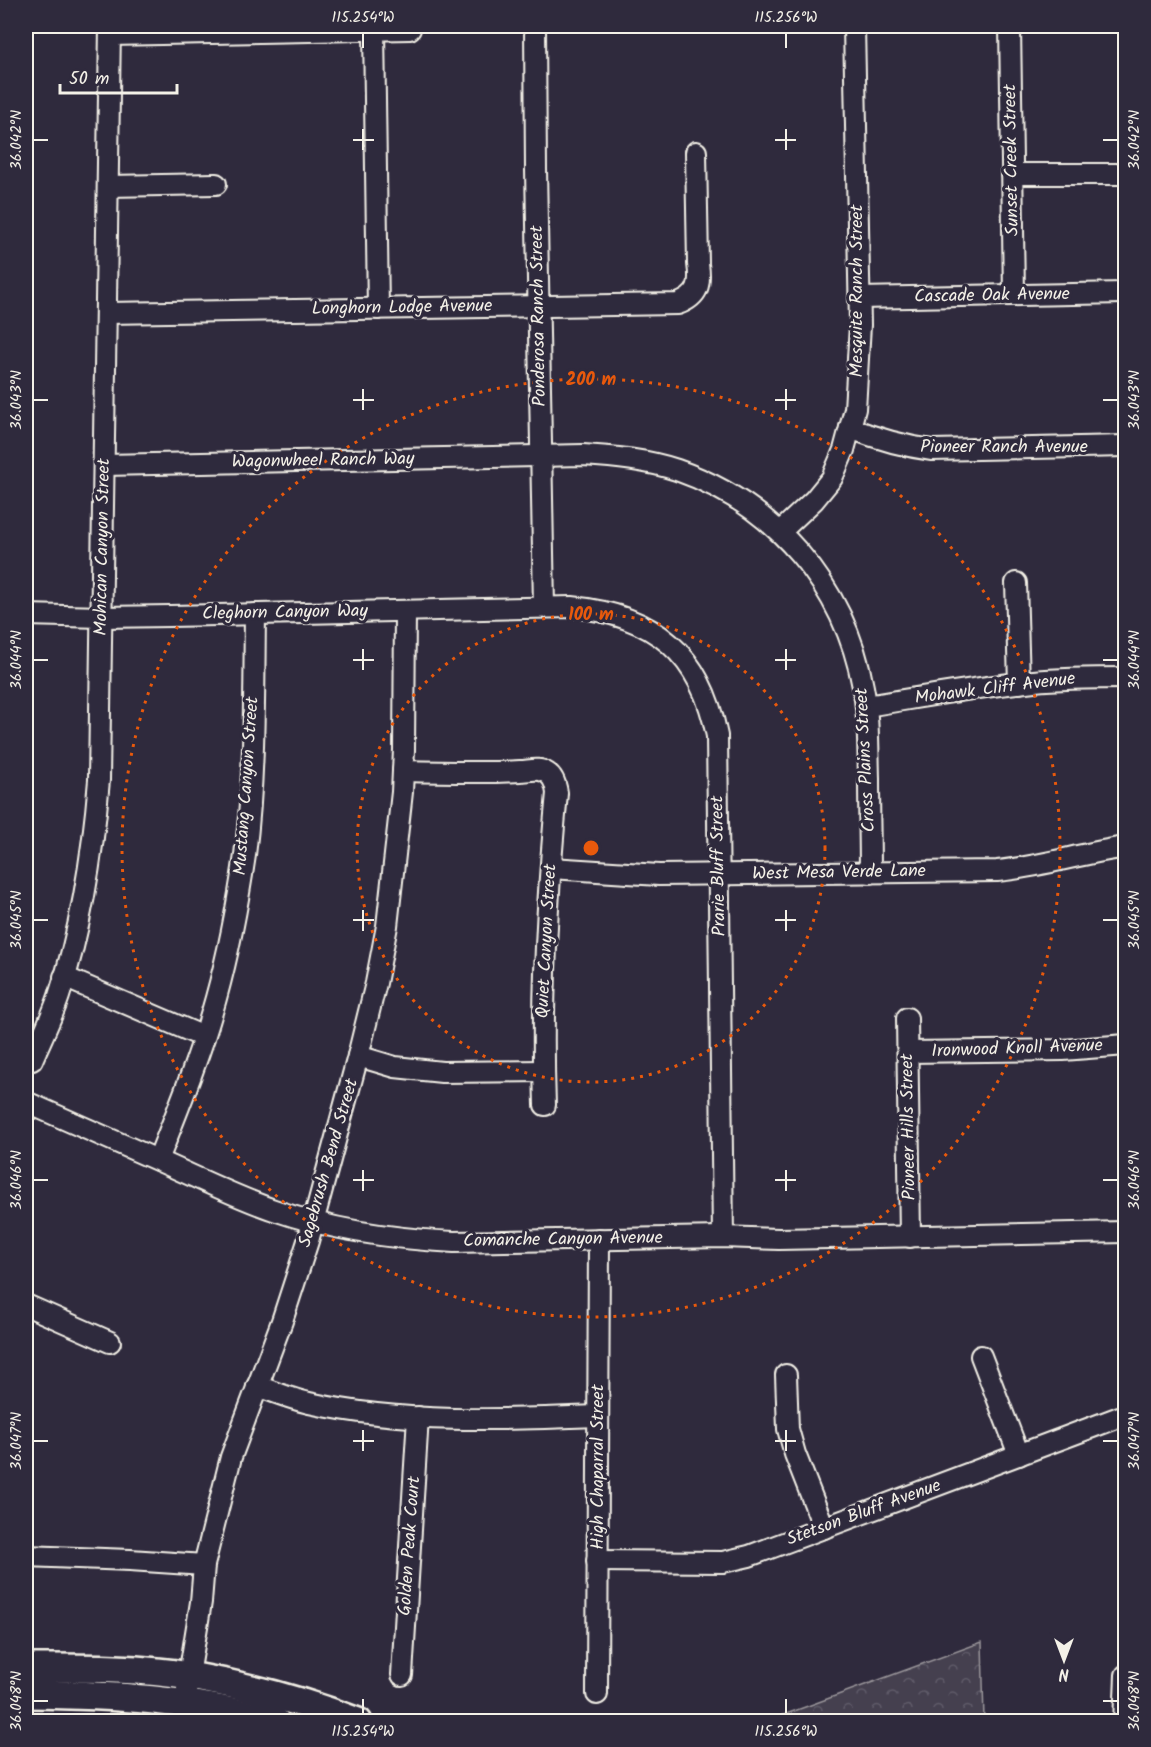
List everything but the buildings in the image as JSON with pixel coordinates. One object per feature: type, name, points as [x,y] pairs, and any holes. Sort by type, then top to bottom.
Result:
[{"type":"main road","points":[[26,1668],[99,1667],[189,1676],[299,1701],[358,1722]]},
{"type":"main road","points":[[26,1694],[92,1694],[184,1702],[276,1722]]},
{"type":"street","name":"Ponderosa Ranch Street","points":[[535,26],[544,607]]},
{"type":"street","name":"Mesquite Ranch Street","points":[[780,532],[814,500],[832,478],[844,450],[855,409],[860,298],[854,26]]},
{"type":"street","name":"Sunset Creek Street","points":[[1010,26],[1014,295]]},
{"type":"street","points":[[374,29],[378,309]]},
{"type":"street","points":[[110,30],[410,29]]},
{"type":"street","name":"Mohican Canyon Street","points":[[32,1060],[58,997],[82,904],[95,830],[100,768],[110,30]]},
{"type":"street","name":"Longhorn Lodge Avenue","points":[[106,313],[678,304],[687,301],[699,286],[696,152]]},
{"type":"street","points":[[1012,174],[1121,174]]},
{"type":"street","points":[[108,186],[216,184]]},
{"type":"street","name":"Cascade Oak Avenue","points":[[860,298],[1125,293]]},
{"type":"street","name":"Pioneer Ranch Avenue","points":[[850,428],[884,442],[932,450],[1125,446]]},
{"type":"street","name":"Wagonwheel Ranch Way","points":[[104,465],[541,456]]},
{"type":"street","name":"Cross Plains Street","points":[[541,456],[614,457],[645,461],[677,470],[709,483],[758,513],[780,532],[806,560],[823,582],[837,606],[859,668],[866,706],[870,873]]},
{"type":"street","points":[[1016,583],[1019,683]]},
{"type":"street","name":"Cleghorn Canyon Way","points":[[26,615],[102,617],[544,607]]},
{"type":"street","name":"Prarie Bluff Street","points":[[544,607],[589,609],[610,613],[628,619],[665,639],[692,668],[705,691],[713,715],[717,736],[723,1237]]},
{"type":"street","name":"Sagebrush Bend Street","points":[[184,1702],[201,1602],[204,1565],[231,1457],[282,1321],[313,1222],[376,983],[387,926],[403,771],[405,611]]},
{"type":"street","name":"Mustang Canyon Street","points":[[158,1160],[204,1037],[216,997],[228,947],[245,852],[251,771],[255,614]]},
{"type":"street","name":"Mohawk Cliff Avenue","points":[[866,706],[1019,683],[1125,678]]},
{"type":"street","name":"Quiet Canyon Street","points":[[403,771],[499,772],[538,769],[548,773],[555,785],[557,793],[550,868],[544,988],[545,1105]]},
{"type":"street","name":"West Mesa Verde Lane","points":[[550,868],[659,875],[986,871],[1025,868],[1092,852],[1125,848]]},
{"type":"street","points":[[64,977],[204,1037]]},
{"type":"street","name":"Pioneer Hills Street","points":[[908,1018],[910,1236]]},
{"type":"street","name":"Ironwood Knoll Avenue","points":[[908,1052],[1063,1050],[1125,1045]]},
{"type":"street","points":[[358,1056],[395,1067],[441,1072],[544,1071]]},
{"type":"street","name":"Comanche Canyon Avenue","points":[[27,1107],[273,1210],[351,1230],[418,1240],[454,1242],[723,1237],[779,1239],[1125,1232]]},
{"type":"street","name":"High Chaparral Street","points":[[597,1694],[599,1239]]},
{"type":"street","points":[[26,1305],[110,1342]]},
{"type":"street","points":[[981,1356],[1019,1455]]},
{"type":"street","points":[[786,1376],[788,1429],[795,1454],[824,1528]]},
{"type":"street","points":[[257,1386],[289,1398],[345,1410],[379,1414],[481,1420],[598,1416]]},
{"type":"street","name":"Stetson Bluff Avenue","points":[[597,1561],[723,1562],[749,1556],[1122,1416]]},
{"type":"street","name":"Golden Peak Court","points":[[402,1675],[418,1417]]},
{"type":"street","points":[[26,1556],[83,1557],[204,1565]]},
{"type":"street","points":[[1124,1722],[1125,1675]]},
{"type":"green space","points":[[982,1642],[984,1721],[767,1721]]}]
